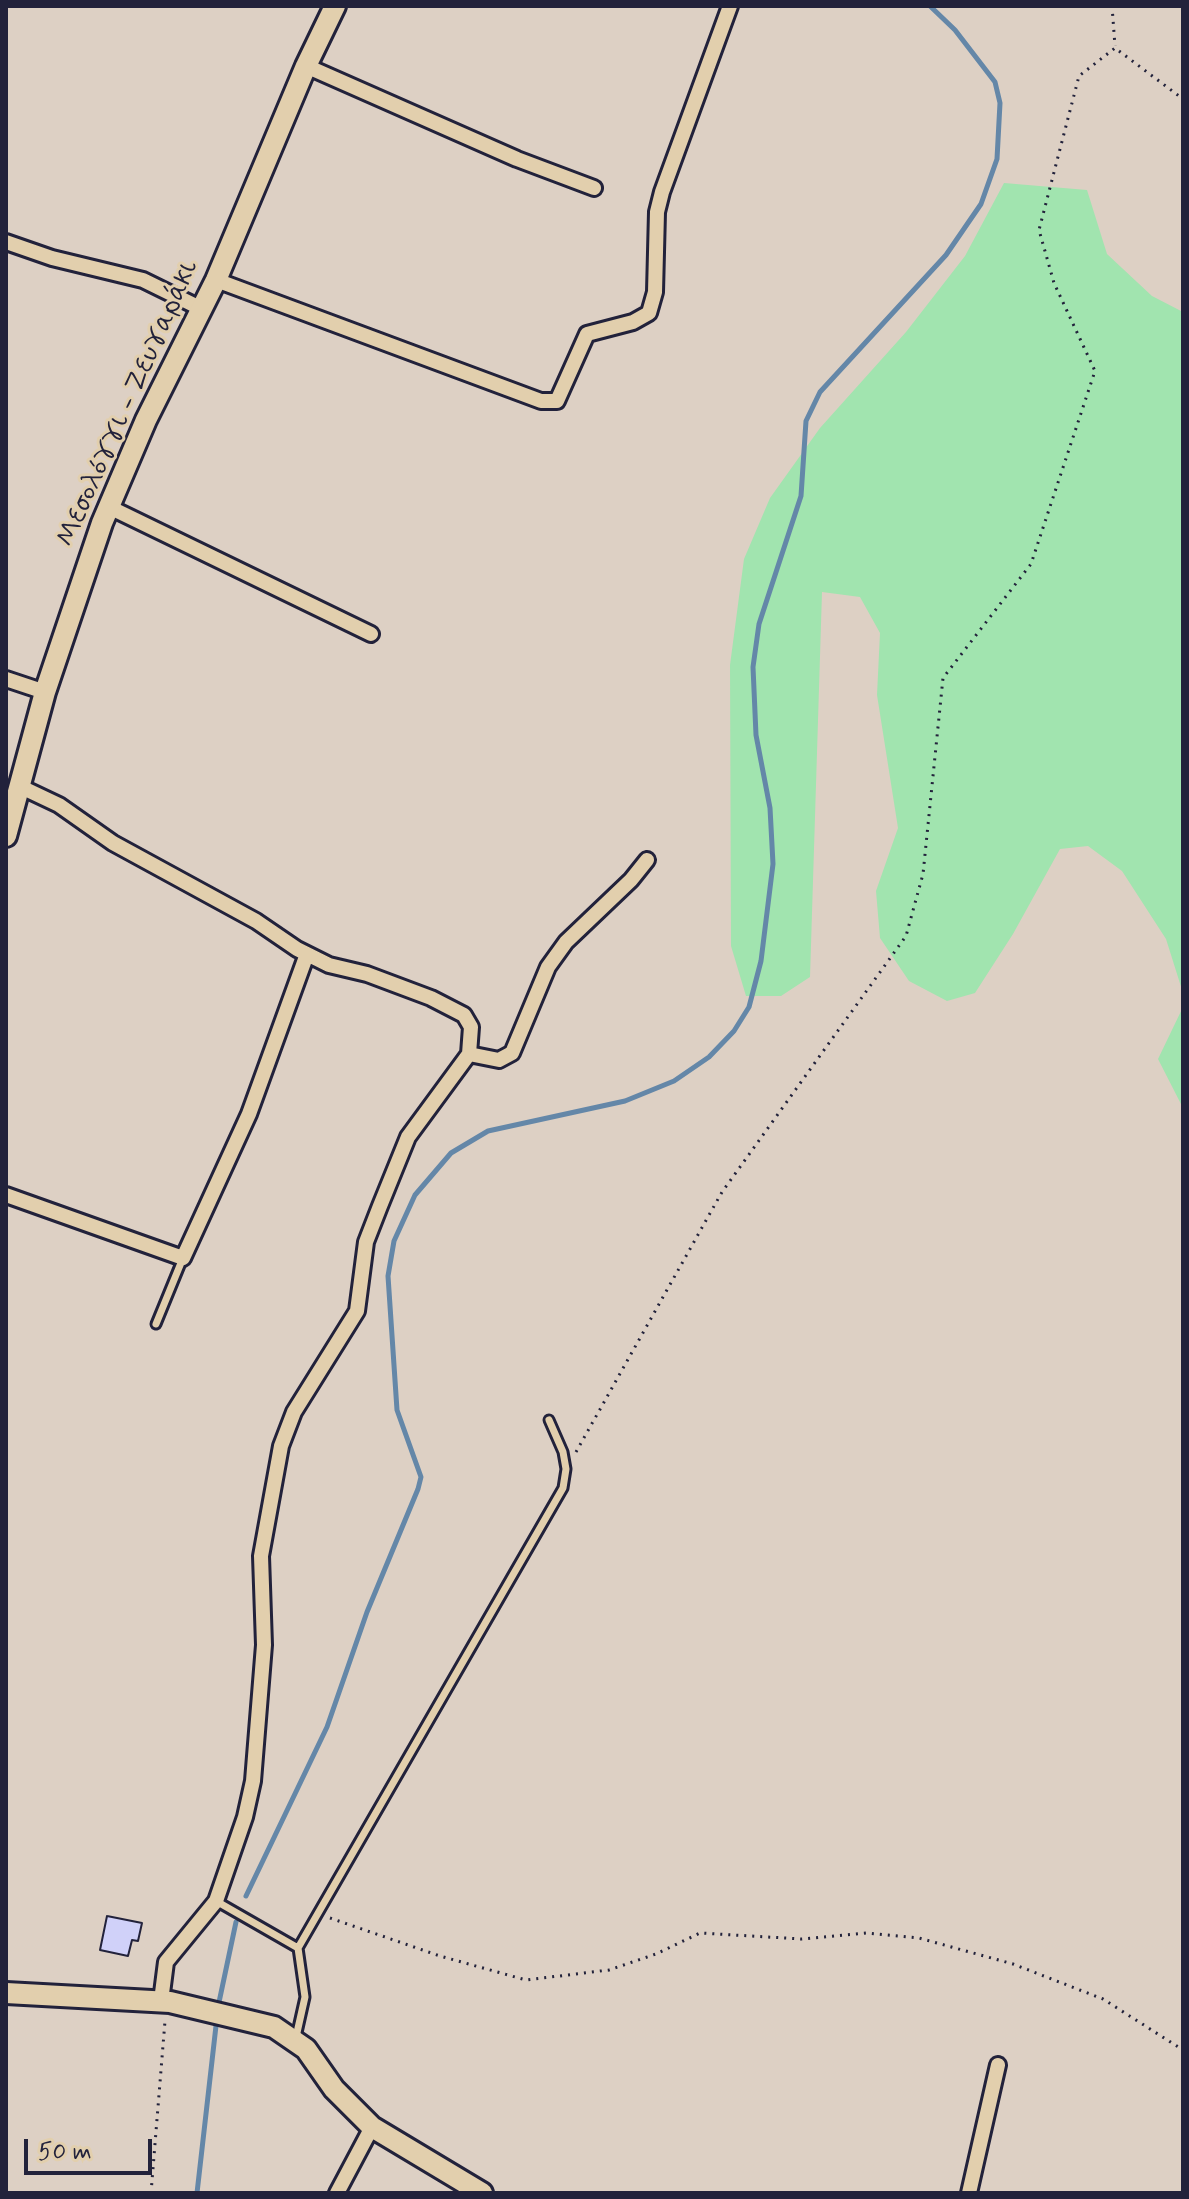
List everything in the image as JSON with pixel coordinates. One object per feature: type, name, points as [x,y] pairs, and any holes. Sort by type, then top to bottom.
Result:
[{"type":"main road","name":"Μεσολόγγι - Ζευγαράκι","points":[[6,836],[45,692],[77,590],[109,507],[200,308],[216,280],[306,66],[335,6]]},
{"type":"main road","points":[[6,1993],[166,2001],[260,2022],[296,2039],[334,2089],[372,2127],[482,2193]]},
{"type":"street","points":[[216,280],[541,401],[557,401],[587,334],[633,322],[649,313],[655,292],[657,212],[662,192],[730,6]]},
{"type":"street","points":[[306,66],[517,159],[594,188]]},
{"type":"street","points":[[6,242],[52,258],[143,280],[200,308]]},
{"type":"street","points":[[109,507],[371,634]]},
{"type":"street","points":[[6,679],[45,692]]},
{"type":"street","points":[[21,787],[59,805],[113,843],[256,921],[307,954],[431,998],[464,1015],[471,1027],[469,1054],[408,1137],[366,1242],[357,1311],[294,1412],[281,1446],[261,1556],[264,1645],[253,1781],[245,1817],[216,1901],[166,1962],[166,2001]]},
{"type":"street","points":[[469,1054],[499,1060],[512,1053],[548,967],[566,942],[631,880],[647,860]]},
{"type":"street","points":[[6,1195],[183,1258],[249,1114],[307,954]]},
{"type":"street","points":[[969,2193],[998,2065]]},
{"type":"street","points":[[337,2193],[372,2127]]},
{"type":"lane","points":[[156,1324],[183,1258]]},
{"type":"lane","points":[[296,2039],[305,1997],[298,1948],[563,1488],[566,1469],[563,1452],[549,1420]]},
{"type":"lane","points":[[216,1901],[298,1948]]},
{"type":"path","points":[[1112,6],[1115,48],[1183,99]]},
{"type":"path","points":[[566,1469],[722,1192],[906,936],[923,874],[943,678],[1031,564],[1095,371],[1054,283],[1039,230],[1079,76],[1115,48]]},
{"type":"path","points":[[319,1914],[440,1956],[526,1980],[609,1970],[656,1954],[700,1933],[802,1939],[867,1933],[919,1938],[1013,1964],[1103,1999],[1183,2050]]},
{"type":"path","points":[[151,2193],[166,2001]]},
{"type":"green space","points":[[1004,183],[1087,190],[1107,254],[1152,296],[1183,312],[1183,993],[1166,939],[1122,871],[1088,846],[1060,849],[1013,934],[975,993],[947,1001],[909,981],[880,938],[876,891],[898,828],[877,695],[880,633],[860,597],[822,592],[810,977],[781,996],[746,996],[731,946],[730,665],[744,559],[770,498],[820,428],[906,332],[965,256]]},
{"type":"green space","points":[[1183,1007],[1183,1108],[1158,1059]]},
{"type":"building","points":[[107,1916],[142,1923],[138,1941],[132,1940],[128,1956],[100,1950]]},
{"type":"waterway","points":[[246,1896],[327,1727],[367,1612],[421,1477],[397,1410],[388,1276],[394,1241],[415,1195],[451,1153],[488,1131],[625,1101],[674,1081],[709,1057],[734,1031],[749,1007],[761,961],[773,864],[770,808],[756,735],[753,667],[759,624],[801,496],[806,421],[820,392],[946,255],[981,204],[997,159],[1000,103],[995,82],[955,30],[930,6]]},
{"type":"waterway","points":[[218,2007],[236,1922]]},
{"type":"waterway","points":[[197,2193],[217,2017]]}]
